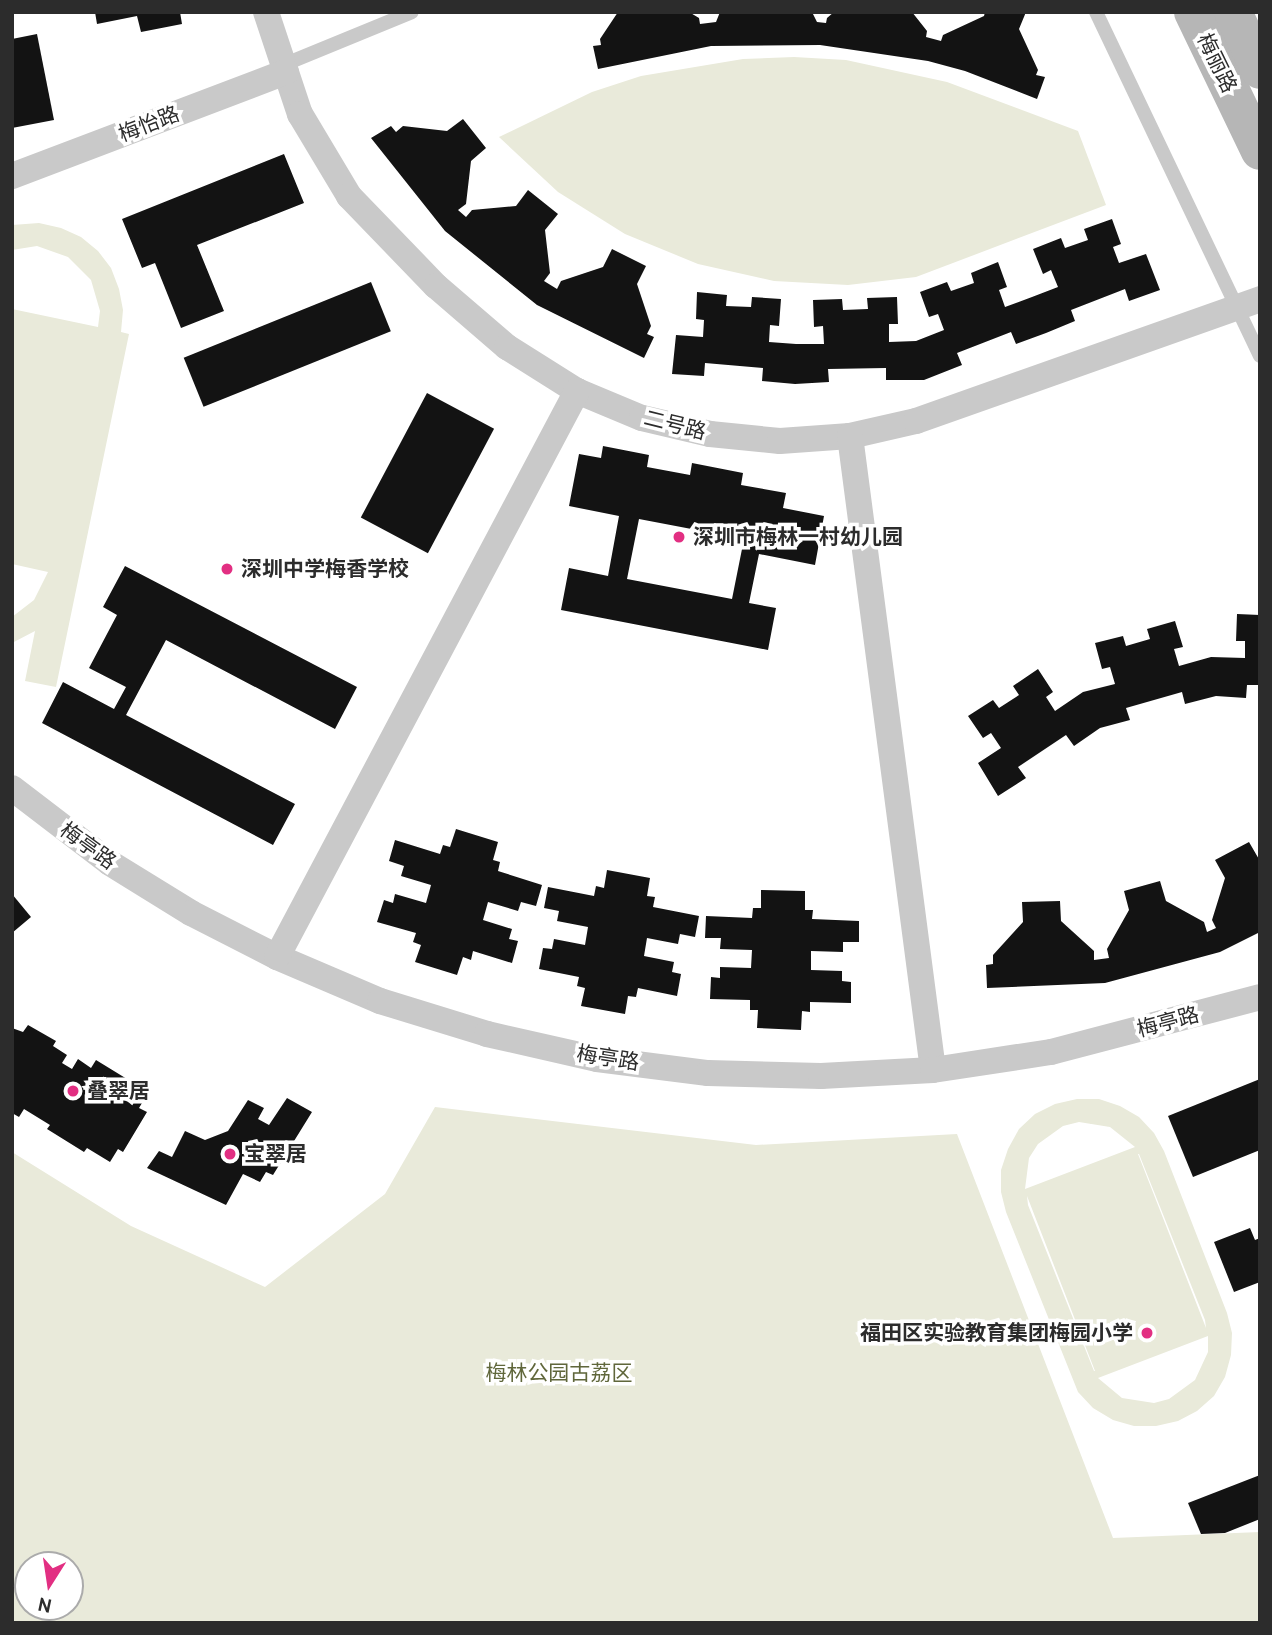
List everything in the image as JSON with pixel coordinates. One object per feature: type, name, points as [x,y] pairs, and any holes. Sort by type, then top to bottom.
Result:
[{"type":"street","name":"二号路","points":[[266,12],[300,114],[349,196],[436,286],[507,347],[577,391],[642,418],[710,435],[780,441],[850,436],[916,421],[1248,303]]},
{"type":"street","name":"梅丽路","points":[[1193,12],[1260,151]]},
{"type":"street","name":"梅丽路","points":[[1233,12],[1260,70]]},
{"type":"street","name":"梅怡路","points":[[12,176],[285,68]]},
{"type":"street","points":[[277,957],[577,391]]},
{"type":"street","points":[[850,436],[933,1070]]},
{"type":"street","name":"梅亭路","points":[[12,788],[110,863],[191,913],[277,957],[392,1004],[487,1034],[597,1059],[708,1073],[808,1076],[933,1070],[1051,1052],[1260,997]]},
{"type":"lane","points":[[285,68],[412,12]]},
{"type":"lane","points":[[1096,12],[1248,303],[1260,356]]},
{"type":"green space","points":[[794,57],[846,60],[947,82],[1078,131],[1106,205],[916,277],[848,285],[774,281],[698,264],[625,234],[558,192],[499,137],[592,92],[641,76],[743,59]]},
{"type":"green space","points":[[39,223],[61,228],[81,237],[98,251],[111,268],[119,289],[123,310],[121,332],[129,334],[56,687],[25,681],[35,631],[12,643],[12,617],[34,600],[48,572],[12,564],[12,309],[98,327],[100,311],[91,280],[68,257],[37,246],[12,250],[12,225]]},
{"type":"green space","points":[[1077,1099],[1099,1099],[1120,1106],[1139,1117],[1154,1133],[1164,1151],[1227,1313],[1232,1333],[1231,1355],[1225,1377],[1214,1396],[1197,1411],[1178,1421],[1156,1426],[1134,1426],[1113,1420],[1093,1408],[1078,1392],[1006,1212],[1001,1192],[1001,1170],[1008,1149],[1019,1129],[1035,1114],[1055,1104]],"holes":[[[1079,1122],[1110,1127],[1135,1147],[1025,1189],[1029,1158],[1038,1144],[1063,1126]],[[1138,1154],[1205,1320],[1206,1328]],[[1027,1196],[1095,1371],[1094,1371],[1028,1205]],[[1208,1336],[1208,1352],[1195,1380],[1169,1399],[1154,1403],[1122,1398],[1098,1378]]]},
{"type":"green space","name":"梅林公园古荔区","points":[[435,1107],[756,1145],[957,1134],[1113,1538],[1260,1532],[1260,1623],[12,1623],[12,1152],[131,1226],[265,1287],[385,1194]]},
{"type":"building","points":[[95,12],[180,12],[182,24],[141,32],[137,16],[97,24]]},
{"type":"building","points":[[618,12],[689,12],[699,18],[700,24],[716,22],[720,12],[812,12],[817,22],[826,23],[827,18],[834,12],[912,12],[927,31],[926,37],[941,41],[943,35],[984,16],[985,12],[1026,12],[1019,29],[1038,70],[1036,75],[1045,77],[1037,99],[965,71],[928,61],[820,45],[711,46],[598,69],[593,46],[601,45],[600,39]]},
{"type":"building","points":[[37,34],[54,120],[12,128],[12,39]]},
{"type":"building","points":[[463,119],[486,148],[471,161],[466,204],[458,210],[466,217],[472,210],[516,206],[528,190],[558,214],[545,230],[550,273],[544,281],[557,289],[561,281],[603,267],[612,249],[646,266],[637,284],[651,326],[647,334],[654,337],[644,358],[537,305],[445,231],[371,138],[391,126],[396,132],[403,126],[447,131]]},
{"type":"building","points":[[284,154],[304,203],[197,245],[224,311],[181,328],[155,263],[142,268],[122,219]]},
{"type":"building","points":[[1112,219],[1121,244],[1113,247],[1119,263],[1146,254],[1160,290],[1129,301],[1125,289],[1071,310],[1075,321],[1016,344],[1011,332],[957,353],[962,365],[924,380],[886,380],[886,368],[828,369],[829,382],[795,384],[762,381],[763,368],[705,363],[704,376],[672,374],[676,335],[703,337],[704,320],[696,319],[697,292],[727,295],[726,306],[751,307],[752,297],[781,299],[779,326],[770,325],[769,342],[796,344],[824,344],[823,326],[814,327],[813,300],[842,299],[843,310],[868,309],[867,298],[897,297],[898,324],[889,324],[889,342],[916,341],[944,330],[938,314],[929,317],[920,292],[947,282],[951,291],[974,283],[971,273],[998,262],[1007,287],[999,290],[1005,307],[1032,297],[1058,287],[1051,270],[1043,274],[1033,249],[1061,238],[1065,248],[1088,240],[1084,229]]},
{"type":"building","points":[[371,282],[391,331],[204,407],[184,358]]},
{"type":"building","points":[[427,393],[494,429],[428,553],[361,517]]},
{"type":"building","points":[[603,446],[649,455],[647,467],[690,475],[692,463],[743,473],[741,485],[786,493],[783,508],[824,516],[815,565],[759,554],[749,603],[776,608],[768,650],[561,610],[569,568],[608,576],[619,516],[569,506],[579,454],[601,458]],"holes":[[[639,519],[744,539],[732,599],[627,579]]]},
{"type":"building","points":[[125,566],[357,687],[335,729],[166,640],[126,715],[295,804],[273,845],[42,723],[63,682],[114,709],[126,687],[89,668],[117,615],[103,607]]},
{"type":"building","points":[[1237,614],[1260,615],[1260,685],[1247,685],[1246,698],[1216,696],[1185,704],[1182,692],[1126,708],[1130,720],[1100,728],[1074,746],[1066,735],[1018,767],[1026,778],[998,796],[978,763],[1001,748],[991,733],[983,738],[968,716],[993,700],[999,708],[1019,695],[1013,686],[1038,669],[1053,692],[1046,697],[1055,711],[1083,692],[1115,684],[1110,667],[1102,669],[1095,643],[1123,636],[1126,646],[1150,639],[1147,629],[1175,621],[1183,647],[1174,649],[1179,666],[1211,657],[1245,658],[1245,641],[1236,641]]},
{"type":"building","points":[[456,829],[498,842],[493,860],[500,862],[498,871],[542,885],[536,906],[521,902],[518,911],[488,902],[483,920],[512,929],[509,939],[518,941],[512,963],[473,951],[471,960],[463,957],[457,975],[415,962],[421,945],[413,942],[416,933],[377,922],[384,900],[393,903],[395,894],[426,903],[431,885],[401,876],[404,866],[389,861],[395,840],[440,854],[443,845],[450,847]]},
{"type":"building","points":[[1249,842],[1260,861],[1260,932],[1220,952],[1105,983],[987,988],[986,965],[993,964],[993,955],[1023,922],[1022,902],[1060,901],[1061,921],[1094,951],[1094,960],[1109,958],[1107,949],[1129,910],[1124,891],[1160,881],[1166,901],[1204,922],[1207,932],[1216,928],[1212,920],[1225,878],[1215,860]]},
{"type":"building","points":[[607,870],[650,878],[647,896],[655,897],[653,907],[699,916],[695,937],[680,934],[678,944],[647,938],[644,956],[674,962],[672,972],[681,974],[677,996],[638,988],[636,997],[628,996],[625,1014],[581,1006],[585,988],[577,986],[579,977],[539,969],[543,948],[552,949],[554,939],[585,945],[588,927],[557,921],[559,911],[544,908],[548,887],[594,896],[596,886],[604,888]]},
{"type":"building","points":[[761,890],[805,891],[805,910],[813,910],[812,919],[859,921],[859,942],[843,942],[843,952],[811,951],[811,970],[842,971],[842,981],[851,982],[851,1003],[810,1002],[810,1012],[802,1011],[801,1030],[757,1028],[758,1010],[750,1010],[750,1000],[710,999],[711,977],[720,978],[720,967],[751,968],[752,950],[720,949],[721,938],[705,938],[706,916],[752,918],[753,908],[761,908]]},
{"type":"building","points":[[12,894],[31,917],[12,933]]},
{"type":"building","name":"叠翠居","points":[[28,1025],[56,1041],[53,1046],[67,1055],[62,1063],[72,1069],[78,1059],[91,1068],[96,1060],[127,1079],[123,1085],[145,1098],[139,1108],[147,1112],[123,1152],[118,1149],[110,1162],[87,1148],[84,1152],[47,1129],[50,1125],[24,1109],[19,1117],[12,1113],[12,1028],[23,1032]]},
{"type":"building","points":[[1260,1079],[1260,1150],[1193,1177],[1168,1116]]},
{"type":"building","name":"宝翠居","points":[[287,1098],[312,1112],[273,1175],[266,1172],[260,1182],[243,1174],[226,1205],[147,1168],[159,1151],[172,1157],[185,1131],[205,1140],[228,1131],[248,1100],[264,1108],[258,1119],[269,1125]]},
{"type":"building","points":[[1250,1228],[1255,1240],[1260,1238],[1260,1282],[1234,1292],[1214,1242]]},
{"type":"building","points":[[1260,1475],[1260,1519],[1225,1533],[1201,1534],[1188,1503]]},
{"type":"place","name":"深圳市梅林一村幼儿园","points":[[679,537]]},
{"type":"place","name":"深圳中学梅香学校","points":[[227,569]]},
{"type":"place","name":"叠翠居","points":[[73,1091]]},
{"type":"place","name":"宝翠居","points":[[230,1154]]},
{"type":"place","name":"福田区实验教育集团梅园小学","points":[[1147,1333]]}]
